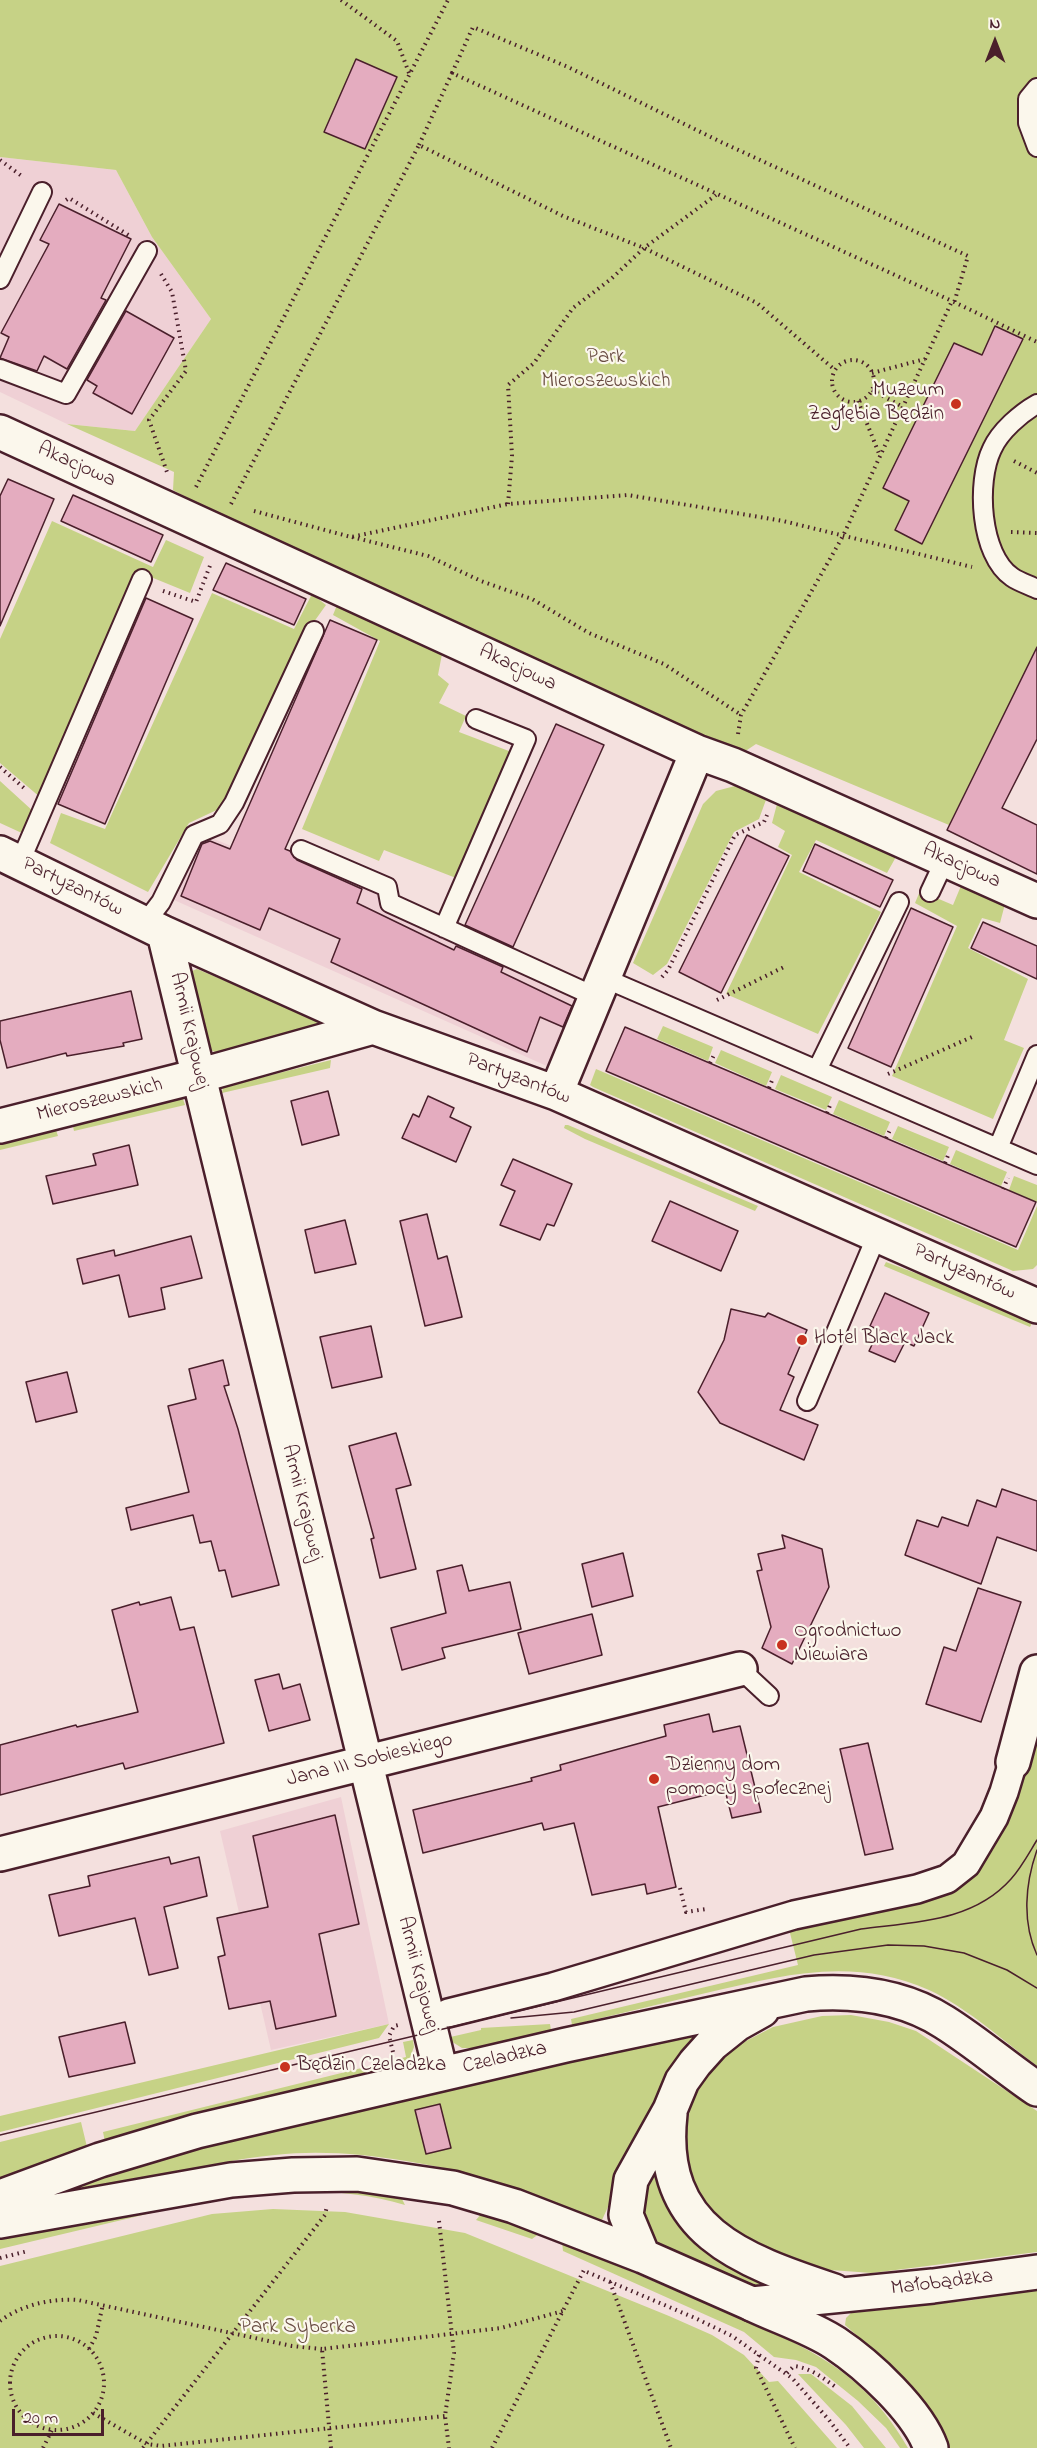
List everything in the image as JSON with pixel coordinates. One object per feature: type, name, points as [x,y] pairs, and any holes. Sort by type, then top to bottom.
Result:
[{"type":"street","name":"Akacjowa","points":[[0,432],[697,752],[733,765],[1037,900]]},
{"type":"street","points":[[556,1093],[697,752]]},
{"type":"street","name":"Partyzantów","points":[[10,858],[155,928],[373,1027],[556,1093],[1037,1306]]},
{"type":"street","name":"Armii Krajowej","points":[[155,928],[198,1076],[364,1763],[438,2016],[441,2073]]},
{"type":"street","name":"Mieroszewskich","points":[[0,1126],[198,1076],[373,1027]]},
{"type":"street","name":"Jana III Sobieskiego","points":[[0,1854],[740,1669]]},
{"type":"street","points":[[438,2016],[553,1987],[794,1915],[917,1889],[946,1879],[966,1864],[994,1817],[1037,1672]]},
{"type":"street","name":"Czeladzka","points":[[0,2197],[100,2160],[197,2131],[441,2073],[785,1997],[832,1992],[861,1994],[909,2006],[943,2021],[1037,2090]]},
{"type":"street","points":[[644,2256],[626,2216],[631,2180],[670,2110],[682,2081],[712,2044],[737,2024],[785,1997]]},
{"type":"street","points":[[670,2110],[667,2141],[674,2175],[682,2199],[711,2236],[746,2259],[847,2295]]},
{"type":"street","points":[[0,2221],[231,2180],[293,2175],[357,2174],[453,2188],[514,2206],[644,2256],[835,2343],[895,2392],[926,2433],[931,2448]]},
{"type":"street","name":"Małobądzka","points":[[752,2304],[1037,2272]]},
{"type":"lane","points":[[1037,88],[1028,99],[1028,123],[1037,147]]},
{"type":"lane","points":[[0,279],[42,192]]},
{"type":"lane","points":[[0,369],[66,394],[147,251]]},
{"type":"lane","points":[[1037,404],[1019,414],[992,448],[983,484],[983,517],[990,549],[1011,577],[1037,589]]},
{"type":"lane","points":[[10,858],[44,806],[142,579]]},
{"type":"lane","points":[[155,928],[160,902],[194,835],[220,824],[234,803],[314,631]]},
{"type":"lane","points":[[444,928],[526,739],[476,719]]},
{"type":"lane","points":[[301,850],[387,887],[390,903],[444,928],[818,1070],[1037,1165]]},
{"type":"lane","points":[[930,892],[945,860]]},
{"type":"lane","points":[[818,1070],[899,902]]},
{"type":"lane","points":[[998,1148],[1037,1055]]},
{"type":"lane","points":[[807,1401],[877,1235]]},
{"type":"lane","points":[[740,1669],[769,1696]]},
{"type":"path","points":[[341,0],[397,41],[410,74]]},
{"type":"path","points":[[182,514],[448,0]]},
{"type":"path","points":[[229,507],[419,145],[473,27],[568,68],[721,142],[968,256],[953,302],[843,536],[741,715],[733,765]]},
{"type":"path","points":[[452,73],[1037,342]]},
{"type":"path","points":[[419,145],[563,216],[644,248],[757,303],[835,370]]},
{"type":"path","points":[[508,504],[512,456],[508,385],[534,363],[573,309],[611,279],[644,248],[716,194]]},
{"type":"path","points":[[872,373],[925,359]]},
{"type":"path","points":[[858,361],[869,368],[872,373],[872,390],[864,399],[844,400],[834,391],[832,377],[835,370],[845,362],[858,361]]},
{"type":"path","points":[[872,390],[903,408]]},
{"type":"path","points":[[858,401],[880,456]]},
{"type":"path","points":[[351,537],[508,504],[628,495],[783,521],[1011,577]]},
{"type":"path","points":[[252,510],[428,556],[481,581],[532,599],[589,633],[663,664],[741,715]]},
{"type":"path","points":[[199,594],[207,572]]},
{"type":"path","points":[[0,767],[44,806]]},
{"type":"path","points":[[657,982],[668,970],[735,835],[764,822],[768,813]]},
{"type":"path","points":[[708,1004],[786,966]]},
{"type":"path","points":[[880,1078],[972,1037]]},
{"type":"path","points":[[680,1888],[685,1904]]},
{"type":"path","points":[[384,2056],[393,2054],[389,2036],[394,2026],[438,2016]]},
{"type":"path","points":[[317,2205],[336,2206]]},
{"type":"path","points":[[145,2446],[325,2216],[327,2205]]},
{"type":"path","points":[[430,2219],[448,2223]]},
{"type":"path","points":[[439,2221],[454,2353],[445,2416],[448,2448]]},
{"type":"path","points":[[574,2266],[732,2336],[787,2373],[829,2420],[850,2448]]},
{"type":"path","points":[[492,2448],[584,2270]]},
{"type":"path","points":[[609,2281],[671,2448]]},
{"type":"path","points":[[0,2321],[23,2308],[66,2299],[103,2304],[292,2346],[322,2349],[501,2328],[563,2311]]},
{"type":"path","points":[[89,2349],[96,2336],[103,2304]]},
{"type":"path","points":[[65,2337],[78,2341],[89,2349],[98,2360],[103,2373],[100,2401],[93,2413],[75,2427],[52,2430],[39,2427],[27,2420],[12,2397],[10,2384],[11,2370],[26,2347],[38,2340],[65,2337]]},
{"type":"path","points":[[322,2349],[331,2448]]},
{"type":"path","points":[[759,2355],[756,2368],[795,2448]]},
{"type":"path","points":[[787,2373],[794,2366],[814,2371],[845,2395]]},
{"type":"path","points":[[93,2413],[145,2446],[445,2416]]},
{"type":"path","points":[[43,2448],[52,2430]]},
{"type":"shaded area","points":[[0,157],[116,170],[152,237],[211,319],[135,431],[67,424],[0,392]]},
{"type":"shaded area","points":[[202,834],[299,874],[309,856],[367,881],[370,891],[588,1001],[558,1071],[174,900]]},
{"type":"shaded area","points":[[341,1797],[389,2024],[271,2050],[220,1831]]},
{"type":"green space","name":"Park Mieroszewskich","points":[[0,0],[1037,0],[1037,647],[949,825],[756,744],[738,756],[224,518],[173,490],[174,472],[67,424],[135,431],[211,319],[152,237],[116,170],[0,157]]},
{"type":"green space","points":[[52,521],[153,567],[166,540],[204,557],[190,593],[141,573],[41,798],[0,763],[0,639]]},
{"type":"green space","points":[[212,593],[294,629],[312,594],[326,605],[306,633],[221,808],[189,823],[148,892],[50,843],[61,813],[105,829]]},
{"type":"green space","points":[[337,605],[442,654],[438,675],[449,684],[439,703],[466,716],[459,732],[514,753],[456,878],[384,850],[379,861],[302,829],[380,641],[333,615]]},
{"type":"green space","points":[[0,781],[34,812],[24,834],[0,823]]},
{"type":"green space","points":[[735,786],[767,797],[759,819],[734,832],[667,964],[653,975],[633,963],[703,804],[716,791]]},
{"type":"green space","points":[[777,804],[897,855],[887,873],[816,840],[799,872],[881,912],[818,1034],[726,994],[792,855],[778,847],[785,831],[772,823]]},
{"type":"green space","points":[[963,881],[1005,904],[1000,923],[982,918],[968,948],[1028,979],[1004,1040],[1024,1048],[993,1119],[892,1076],[957,926],[915,903],[920,891],[953,905]]},
{"type":"green space","points":[[197,969],[318,1020],[317,1028],[215,1052],[210,1050],[192,971]]},
{"type":"green space","points":[[663,1026],[713,1047],[708,1061],[657,1039]]},
{"type":"green space","points":[[721,1050],[772,1072],[766,1086],[715,1063]]},
{"type":"green space","points":[[331,1060],[330,1068],[222,1093],[223,1087]]},
{"type":"green space","points":[[596,1069],[1018,1250],[1037,1206],[1037,1265],[1033,1269],[1013,1271],[593,1087],[590,1085]]},
{"type":"green space","points":[[781,1075],[832,1097],[826,1110],[775,1089]]},
{"type":"green space","points":[[182,1096],[185,1105],[74,1131],[72,1122]]},
{"type":"green space","points":[[839,1100],[890,1122],[884,1136],[833,1114]]},
{"type":"green space","points":[[565,1125],[758,1206],[755,1211],[585,1139],[564,1128]]},
{"type":"green space","points":[[898,1126],[949,1147],[943,1161],[892,1139]]},
{"type":"green space","points":[[55,1127],[58,1136],[0,1150],[0,1140]]},
{"type":"green space","points":[[956,1150],[1007,1172],[1001,1186],[950,1164]]},
{"type":"green space","points":[[1014,1176],[1037,1185],[1037,1202],[1009,1190]]},
{"type":"green space","points":[[886,1262],[1035,1318],[1030,1327],[884,1266]]},
{"type":"green space","points":[[1037,1697],[1037,2066],[971,2015],[929,1990],[900,1980],[845,1971],[790,1975],[762,1980],[572,2025],[571,2019],[798,1965],[788,1925],[958,1880]]},
{"type":"green space","points":[[851,2015],[889,2022],[916,2031],[1037,2111],[1037,2252],[872,2273],[817,2269],[752,2247],[709,2213],[696,2191],[687,2164],[684,2136],[691,2106],[702,2080],[725,2055],[773,2027],[822,2016]]},
{"type":"green space","points":[[389,2024],[379,2038],[0,2132],[0,2116]]},
{"type":"green space","points":[[550,2024],[551,2030],[477,2048],[462,2048],[446,2038],[481,2030],[481,2028]]},
{"type":"green space","points":[[702,2032],[677,2059],[665,2081],[602,2220],[457,2171],[390,2159],[341,2154],[308,2153],[248,2158],[114,2186],[60,2194],[63,2188],[221,2140],[659,2039]]},
{"type":"green space","points":[[413,2040],[414,2047],[409,2060],[395,2068],[105,2142],[103,2132],[406,2057],[403,2042]]},
{"type":"green space","points":[[81,2122],[87,2147],[0,2178],[0,2142]]},
{"type":"green space","points":[[652,2160],[674,2211],[692,2238],[701,2247],[724,2261],[786,2288],[785,2294],[751,2285],[699,2264],[663,2247],[651,2237],[642,2217],[641,2186]]},
{"type":"green space","points":[[303,2186],[400,2195],[405,2205],[362,2195],[317,2191],[227,2195],[0,2249],[0,2235],[178,2197],[226,2190]]},
{"type":"green space","name":"Park Syberka","points":[[273,2209],[345,2212],[465,2233],[669,2316],[712,2335],[744,2355],[769,2382],[778,2381],[837,2448],[0,2448],[0,2266],[212,2214]]},
{"type":"green space","points":[[482,2213],[540,2233],[532,2239],[476,2220]]},
{"type":"green space","points":[[562,2242],[769,2331],[822,2358],[847,2375],[869,2395],[889,2419],[908,2448],[900,2448],[886,2428],[858,2401],[816,2367],[796,2360],[774,2357],[744,2332],[563,2251]]},
{"type":"green space","points":[[1037,2288],[1037,2448],[947,2448],[915,2393],[898,2372],[845,2325],[846,2318],[851,2313],[973,2300]]},
{"type":"green space","points":[[798,2374],[811,2374],[852,2406],[886,2448],[864,2448],[846,2425]]},
{"type":"building","points":[[356,59],[397,77],[365,149],[324,132]]},
{"type":"building","points":[[59,204],[131,239],[101,298],[106,300],[67,369],[44,356],[37,371],[0,358],[9,337],[1,333],[49,244],[40,240]]},
{"type":"building","points":[[126,311],[174,338],[132,414],[93,393],[97,386],[87,380]]},
{"type":"building","points":[[995,326],[1023,339],[922,544],[895,530],[909,501],[883,488],[954,343],[982,355]]},
{"type":"building","points":[[8,479],[54,499],[0,626],[0,496]]},
{"type":"building","points":[[73,495],[163,535],[151,562],[61,521]]},
{"type":"building","points":[[226,563],[306,599],[294,625],[213,590]]},
{"type":"building","points":[[146,598],[193,619],[105,824],[58,804]]},
{"type":"building","points":[[330,620],[377,640],[285,849],[290,851],[297,860],[362,889],[357,903],[454,950],[456,946],[503,967],[501,972],[572,1006],[563,1027],[540,1017],[527,1052],[331,962],[340,939],[269,908],[260,930],[181,896],[202,844],[210,841],[230,849]]},
{"type":"building","points":[[1037,647],[1037,739],[1002,808],[1037,825],[1037,874],[947,830]]},
{"type":"building","points":[[556,724],[604,745],[513,947],[465,925]]},
{"type":"building","points":[[747,835],[789,856],[721,993],[679,972]]},
{"type":"building","points":[[815,844],[893,880],[880,907],[803,871]]},
{"type":"building","points":[[911,908],[953,927],[891,1067],[848,1048]]},
{"type":"building","points":[[983,922],[1037,946],[1037,979],[971,948]]},
{"type":"building","points":[[131,991],[142,1039],[123,1043],[124,1046],[67,1056],[66,1053],[7,1068],[0,1040],[0,1021]]},
{"type":"building","points":[[625,1027],[1036,1202],[1016,1247],[606,1071]]},
{"type":"building","points":[[328,1091],[339,1135],[302,1145],[291,1101]]},
{"type":"building","points":[[428,1096],[454,1108],[450,1117],[471,1127],[456,1162],[402,1138],[413,1114],[419,1117]]},
{"type":"building","points":[[129,1145],[138,1185],[53,1204],[46,1176],[96,1165],[93,1154]]},
{"type":"building","points":[[513,1159],[572,1184],[554,1226],[547,1224],[540,1240],[500,1225],[515,1191],[501,1185]]},
{"type":"building","points":[[670,1201],[738,1231],[721,1271],[652,1241]]},
{"type":"building","points":[[427,1214],[438,1259],[447,1256],[462,1317],[425,1326],[400,1221]]},
{"type":"building","points":[[345,1220],[356,1264],[315,1273],[305,1230]]},
{"type":"building","points":[[191,1236],[202,1278],[161,1288],[165,1309],[129,1317],[119,1275],[83,1284],[77,1259],[114,1250],[115,1256]]},
{"type":"building","points":[[885,1293],[929,1313],[914,1346],[905,1342],[895,1362],[869,1351],[879,1330],[870,1326]]},
{"type":"building","points":[[731,1309],[765,1317],[768,1313],[807,1330],[788,1374],[794,1377],[780,1410],[818,1425],[804,1460],[720,1423],[698,1392],[724,1340]]},
{"type":"building","points":[[371,1326],[382,1377],[332,1388],[320,1337]]},
{"type":"building","points":[[223,1360],[229,1385],[224,1386],[238,1429],[279,1585],[232,1597],[225,1570],[219,1571],[211,1541],[200,1543],[193,1515],[131,1530],[126,1508],[189,1492],[168,1406],[196,1399],[189,1369]]},
{"type":"building","points":[[67,1372],[77,1412],[36,1422],[26,1382]]},
{"type":"building","points":[[396,1433],[411,1485],[396,1489],[416,1569],[380,1578],[371,1539],[374,1538],[349,1446]]},
{"type":"building","points":[[1002,1489],[1037,1501],[1037,1551],[997,1537],[981,1584],[905,1555],[917,1520],[938,1527],[942,1517],[968,1526],[977,1500],[996,1507]]},
{"type":"building","points":[[782,1535],[822,1549],[829,1587],[792,1664],[762,1648],[771,1627],[757,1571],[762,1570],[758,1554],[785,1548]]},
{"type":"building","points":[[623,1553],[633,1596],[592,1607],[582,1564]]},
{"type":"building","points":[[462,1565],[469,1591],[510,1582],[521,1629],[442,1648],[445,1658],[402,1670],[391,1628],[446,1613],[437,1571]]},
{"type":"building","points":[[978,1588],[1021,1602],[981,1722],[926,1704],[944,1647],[956,1651]]},
{"type":"building","points":[[171,1597],[180,1630],[194,1627],[224,1743],[125,1769],[123,1763],[0,1795],[0,1745],[138,1712],[112,1610],[139,1602],[140,1605]]},
{"type":"building","points":[[592,1614],[602,1655],[529,1674],[518,1633]]},
{"type":"building","points":[[279,1674],[283,1689],[300,1684],[310,1720],[269,1731],[255,1680]]},
{"type":"building","points":[[709,1714],[713,1732],[740,1726],[761,1812],[732,1818],[725,1790],[658,1807],[676,1887],[647,1894],[645,1884],[592,1895],[574,1823],[544,1830],[542,1823],[423,1853],[413,1810],[532,1781],[531,1778],[561,1770],[560,1765],[666,1736],[664,1725]]},
{"type":"building","points":[[868,1743],[893,1849],[865,1855],[840,1749]]},
{"type":"building","points":[[335,1815],[359,1924],[319,1934],[336,2016],[276,2029],[270,2001],[229,2009],[218,1957],[225,1955],[217,1918],[268,1907],[253,1836]]},
{"type":"building","points":[[169,1857],[171,1864],[199,1857],[207,1896],[164,1907],[178,1968],[149,1975],[135,1918],[59,1936],[49,1895],[90,1886],[88,1876]]},
{"type":"building","points":[[125,2022],[135,2063],[69,2077],[59,2037]]},
{"type":"building","points":[[440,2104],[451,2148],[426,2154],[415,2110]]},
{"type":"tram line","points":[[0,2135],[861,1929],[942,1918],[979,1904],[996,1893],[1015,1875],[1037,1840]]},
{"type":"tram line","points":[[1037,1850],[1030,1876],[1027,1903],[1029,1929],[1037,1955]]},
{"type":"tram line","points":[[511,2018],[574,2012],[814,1955],[888,1945],[924,1946],[964,1953],[1007,1970],[1037,1988]]},
{"type":"place","name":"Muzeum Zagłębia Będzin","points":[[956,404]]},
{"type":"place","name":"Hotel Black Jack","points":[[802,1340]]},
{"type":"place","name":"Ogrodnictwo Niewiara","points":[[782,1645]]},
{"type":"place","name":"Dzienny dom pomocy społecznej","points":[[654,1779]]},
{"type":"place","name":"Będzin Czeladzka","points":[[285,2067]]}]
